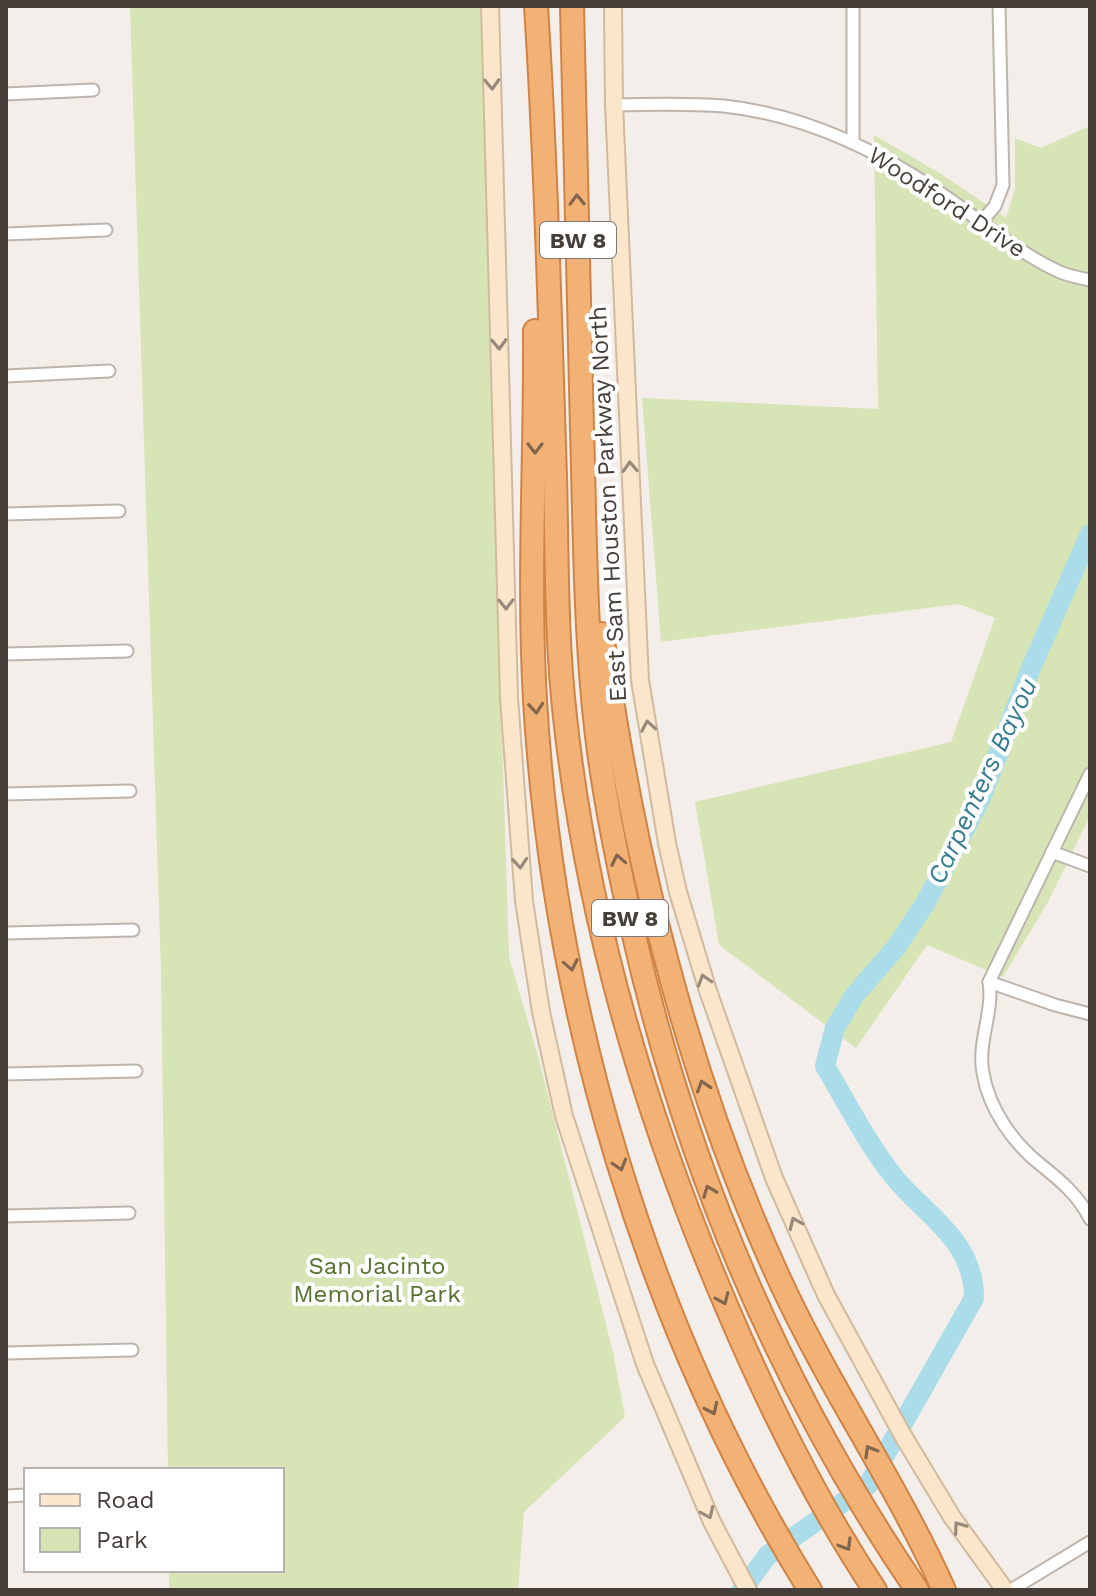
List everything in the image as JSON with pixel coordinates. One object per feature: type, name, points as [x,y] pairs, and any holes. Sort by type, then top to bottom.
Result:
[{"type":"highway","points":[[533,6],[535,699],[559,902],[599,1090],[633,1205],[691,1363],[758,1502],[810,1590]]},
{"type":"highway","name":"East Sam Houston Parkway North","points":[[533,6],[543,112],[560,662],[580,823],[609,956],[662,1142],[704,1254],[745,1351],[805,1474],[875,1590]]},
{"type":"highway","name":"East Sam Houston Parkway North","points":[[572,6],[588,608],[597,729],[623,887],[676,1098],[728,1241],[773,1340],[834,1460],[917,1590]]},
{"type":"highway","points":[[583,474],[606,659],[638,839],[660,935],[699,1075],[781,1282],[818,1358],[909,1518],[944,1590]]},
{"type":"highway","points":[[909,1518],[962,1590]]},
{"type":"main road","points":[[490,6],[509,698],[524,901],[541,1012],[564,1116],[645,1364],[712,1522],[748,1590]]},
{"type":"main road","name":"East Sam Houston Parkway North","points":[[613,6],[614,105],[640,680],[667,843],[692,941],[731,1060],[774,1178],[826,1295],[902,1434],[952,1517],[1008,1590]]},
{"type":"street","points":[[853,6],[853,142]]},
{"type":"street","points":[[982,221],[995,206],[1003,185],[999,6]]},
{"type":"street","points":[[6,94],[93,90]]},
{"type":"street","name":"Woodford Drive","points":[[614,105],[680,103],[727,107],[768,115],[853,142],[892,162],[1061,273],[1090,280]]},
{"type":"street","points":[[6,234],[106,230]]},
{"type":"street","points":[[6,376],[109,371]]},
{"type":"street","points":[[6,514],[119,511]]},
{"type":"street","points":[[6,654],[127,651]]},
{"type":"street","points":[[1089,1213],[1075,1194],[1012,1136],[993,1101],[983,1073],[984,1028],[991,997],[989,982],[1090,774]]},
{"type":"street","points":[[6,794],[130,791]]},
{"type":"street","points":[[1052,852],[1090,866]]},
{"type":"street","points":[[6,933],[133,930]]},
{"type":"street","points":[[989,982],[1090,1014]]},
{"type":"street","points":[[6,1074],[136,1071]]},
{"type":"street","points":[[6,1216],[129,1213]]},
{"type":"street","points":[[6,1353],[132,1350]]},
{"type":"street","points":[[1008,1590],[1090,1542]]},
{"type":"green space","name":"San Jacinto Memorial Park","points":[[130,6],[481,6],[491,185],[494,484],[509,957],[538,1056],[613,1352],[625,1417],[524,1512],[518,1590],[169,1590],[169,1572],[284,1572],[284,1468],[168,1468],[161,972]]},
{"type":"green space","points":[[1090,126],[1090,816],[1048,902],[1003,977],[927,945],[856,1048],[719,945],[695,802],[951,742],[995,618],[959,604],[661,642],[642,398],[878,409],[874,135],[941,174],[1006,218],[1015,189],[1015,138],[1041,148]]},
{"type":"waterway","name":"Carpenters Bayou","points":[[742,1590],[768,1555],[868,1485],[974,1298],[972,1278],[957,1245],[884,1164],[825,1066],[835,1028],[854,996],[897,946],[926,902],[981,798],[1031,668],[1090,534]]}]
